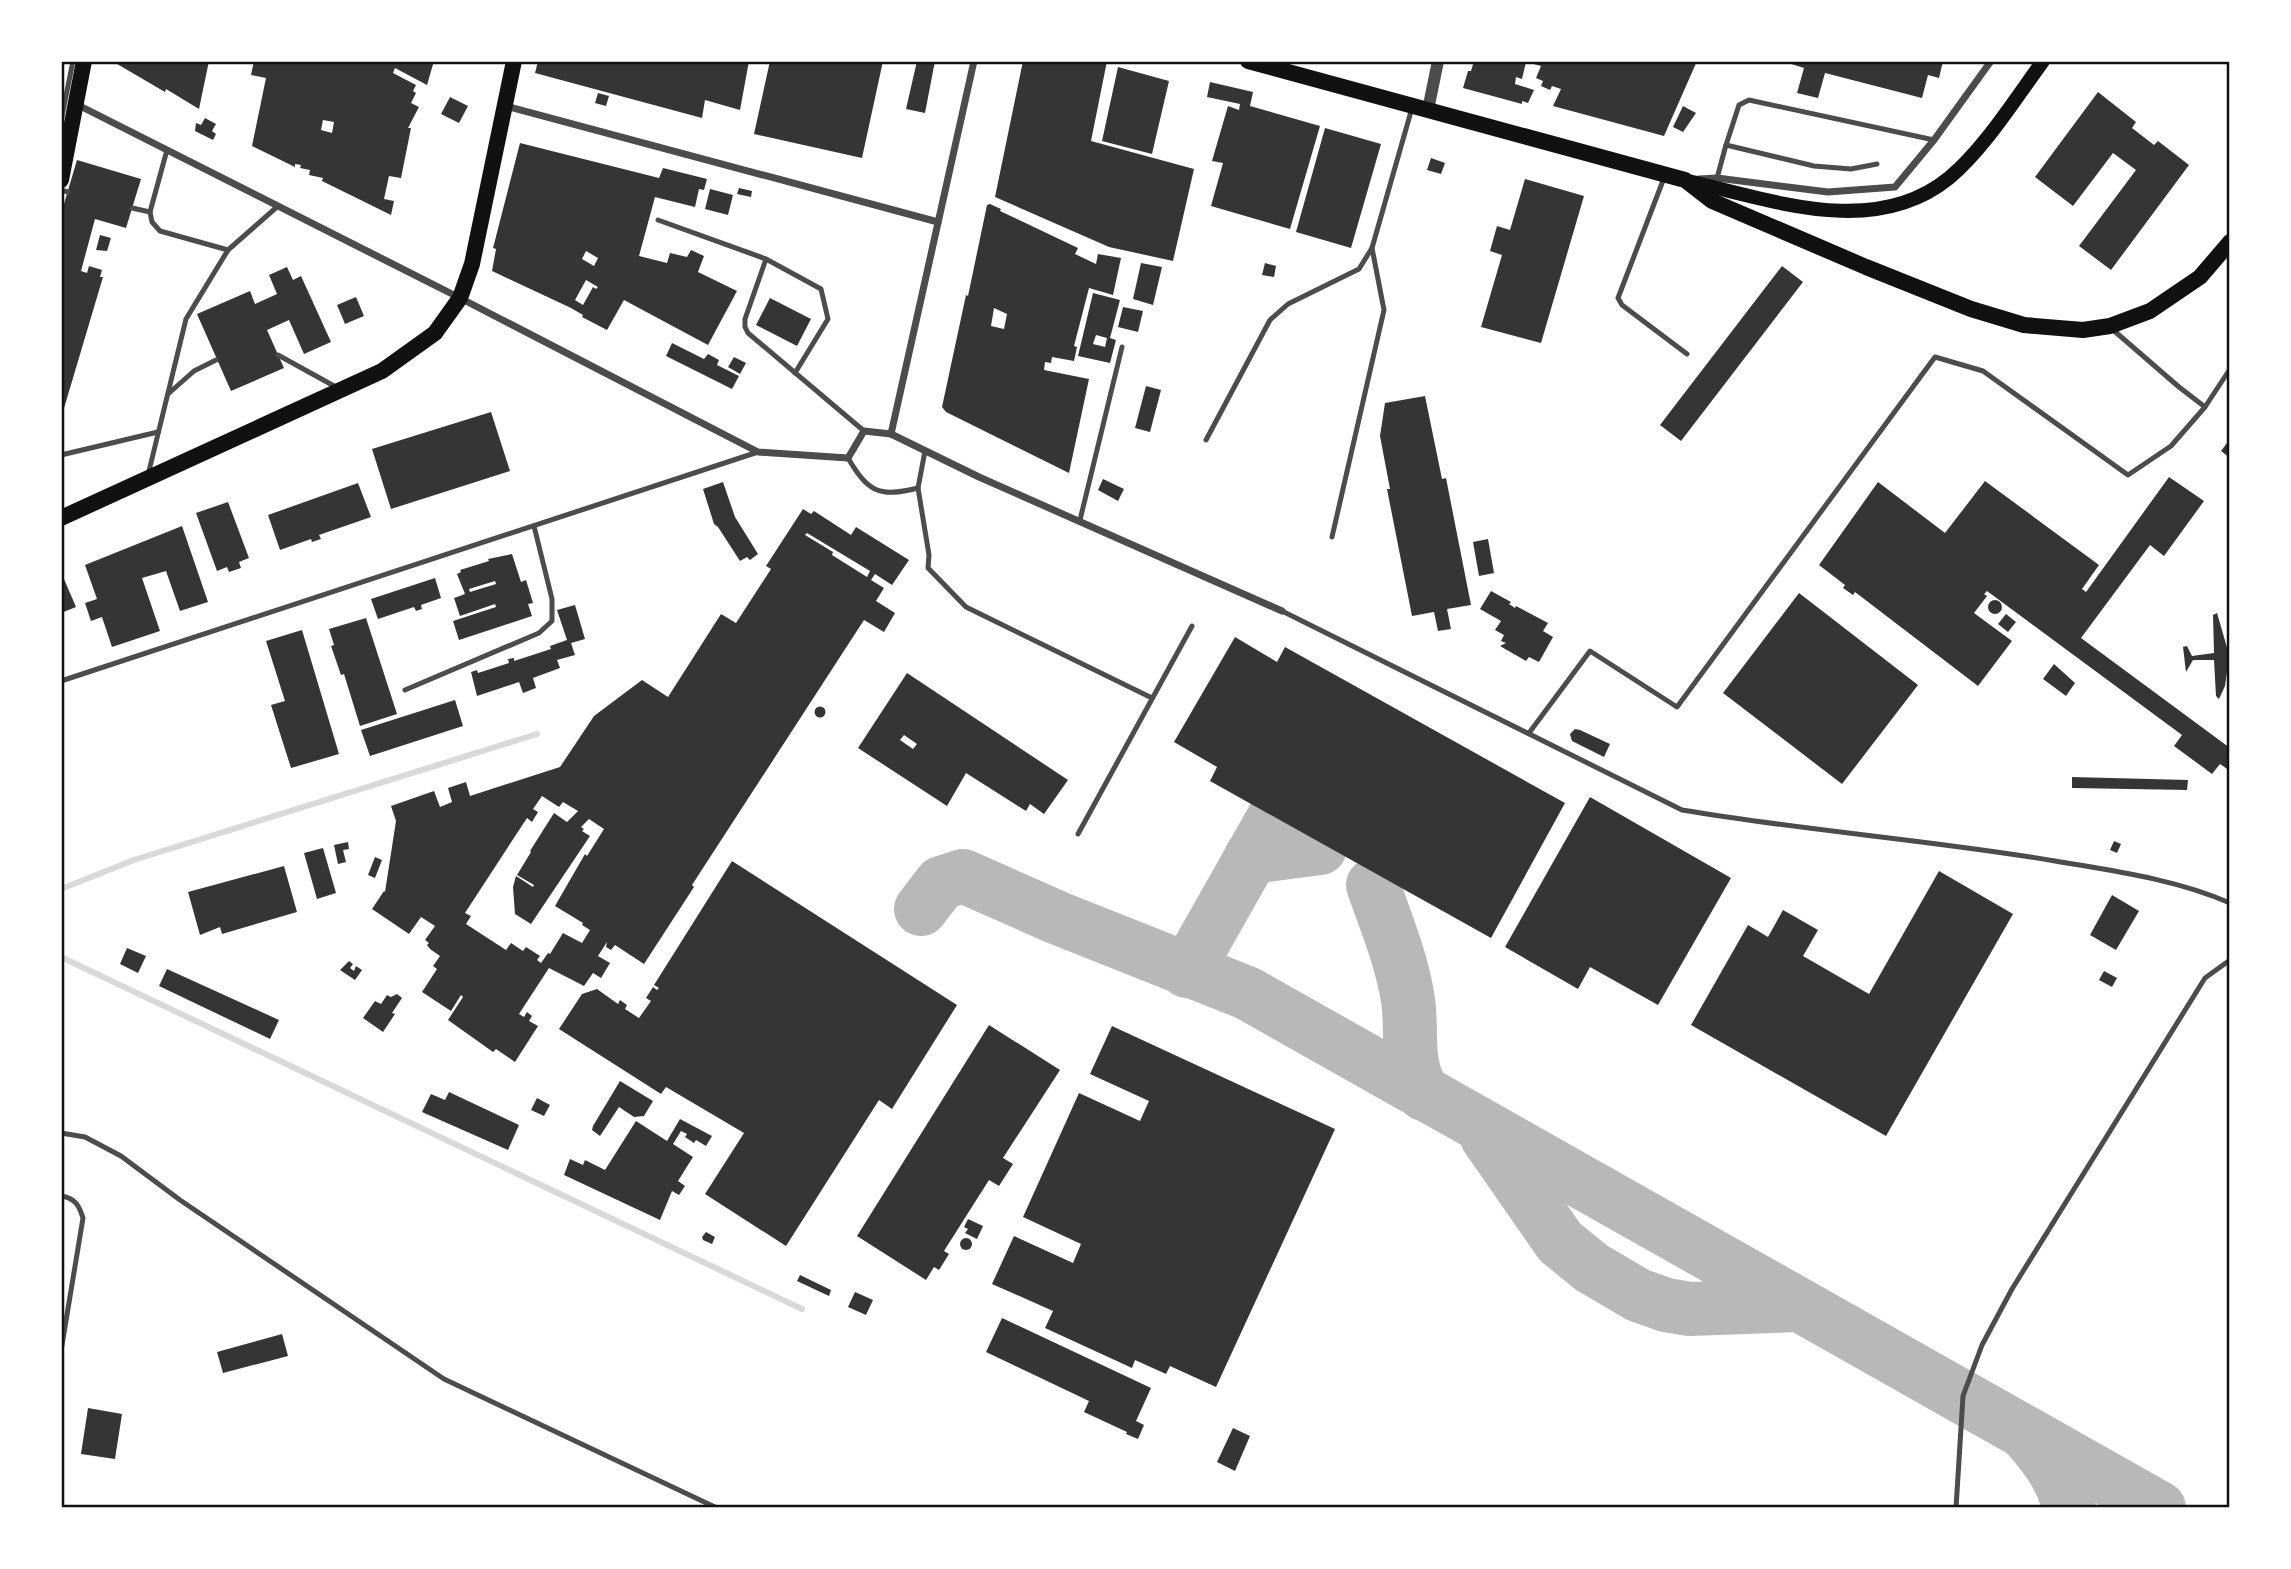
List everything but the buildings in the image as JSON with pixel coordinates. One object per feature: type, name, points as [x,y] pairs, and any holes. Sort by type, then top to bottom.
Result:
[{"type":"main road","points":[[63,188],[71,101],[85,61]]},
{"type":"main road","points":[[61,518],[382,371],[435,333],[460,298],[472,264],[514,61]]},
{"type":"main road","points":[[1248,61],[1691,182],[1826,211],[1866,211],[1910,201],[1949,178],[1983,141],[2043,61]]},
{"type":"main road","points":[[1691,182],[1712,201],[1971,309],[2024,325],[2083,330],[2110,326],[2150,311],[2200,277],[2230,242]]},
{"type":"street","points":[[891,434],[974,61]]},
{"type":"street","points":[[1420,108],[1438,61]]},
{"type":"street","points":[[1691,182],[1717,178],[1828,192],[1895,187],[1934,140],[1991,61]]},
{"type":"street","points":[[71,101],[758,452],[848,458],[864,431],[891,434],[979,477],[1282,611]]},
{"type":"street","points":[[505,106],[938,222]]},
{"type":"lane","points":[[61,121],[71,101],[73,61]]},
{"type":"lane","points":[[1717,178],[1739,105],[1749,100],[1934,140]]},
{"type":"lane","points":[[1206,440],[1270,320],[1288,304],[1359,269],[1372,248],[1420,108]]},
{"type":"lane","points":[[1726,145],[1814,166],[1851,169],[1877,164]]},
{"type":"lane","points":[[167,150],[150,212],[152,222],[160,231],[228,250]]},
{"type":"lane","points":[[1665,175],[1618,298],[1622,305],[1687,354]]},
{"type":"lane","points":[[147,479],[186,319],[228,250],[278,206]]},
{"type":"lane","points":[[132,208],[150,212]]},
{"type":"lane","points":[[659,220],[766,259],[821,289],[828,319],[795,373]]},
{"type":"lane","points":[[1332,537],[1384,310],[1372,248]]},
{"type":"lane","points":[[766,259],[745,327],[864,431]]},
{"type":"lane","points":[[2110,326],[2205,407]]},
{"type":"lane","points":[[1080,520],[1122,347]]},
{"type":"lane","points":[[278,355],[342,390]]},
{"type":"lane","points":[[1529,733],[1590,651],[1677,707],[1935,357],[1983,372],[2128,475],[2171,446],[2205,407],[2230,369]]},
{"type":"lane","points":[[167,396],[194,372],[216,360]]},
{"type":"lane","points":[[61,455],[158,432]]},
{"type":"lane","points":[[925,450],[918,488],[929,568],[966,607],[1152,698]]},
{"type":"lane","points":[[61,681],[758,452]]},
{"type":"lane","points":[[848,458],[862,481],[885,493],[900,493],[918,488]]},
{"type":"lane","points":[[405,690],[539,633],[552,621],[552,599],[534,526]]},
{"type":"lane","points":[[1282,611],[1682,810],[1741,820],[2001,852],[2097,868],[2170,883],[2230,903]]},
{"type":"lane","points":[[1079,834],[1192,626]]},
{"type":"lane","points":[[1956,1508],[1963,1396],[1982,1345],[2012,1289],[2205,978],[2230,960]]},
{"type":"lane","points":[[61,1133],[85,1137],[121,1156],[180,1200],[444,1379],[717,1508]]},
{"type":"lane","points":[[61,1196],[71,1197],[79,1206],[83,1218],[61,1351]]},
{"type":"waterway","points":[[61,889],[134,860],[537,734]]},
{"type":"waterway","points":[[61,957],[802,1309]]},
{"type":"taxiway","points":[[1187,971],[1278,810]]},
{"type":"taxiway","points":[[1251,857],[1320,848]]},
{"type":"taxiway","points":[[921,909],[941,883],[963,876],[1058,918],[1247,993],[2159,1508]]},
{"type":"taxiway","points":[[1373,885],[1402,970],[1408,1000],[1411,1060],[1424,1094]]},
{"type":"taxiway","points":[[1487,1137],[1560,1242],[1592,1268],[1638,1295],[1666,1305],[1690,1309],[1797,1305]]},
{"type":"taxiway","points":[[2028,1436],[2053,1469],[2069,1508]]}]
